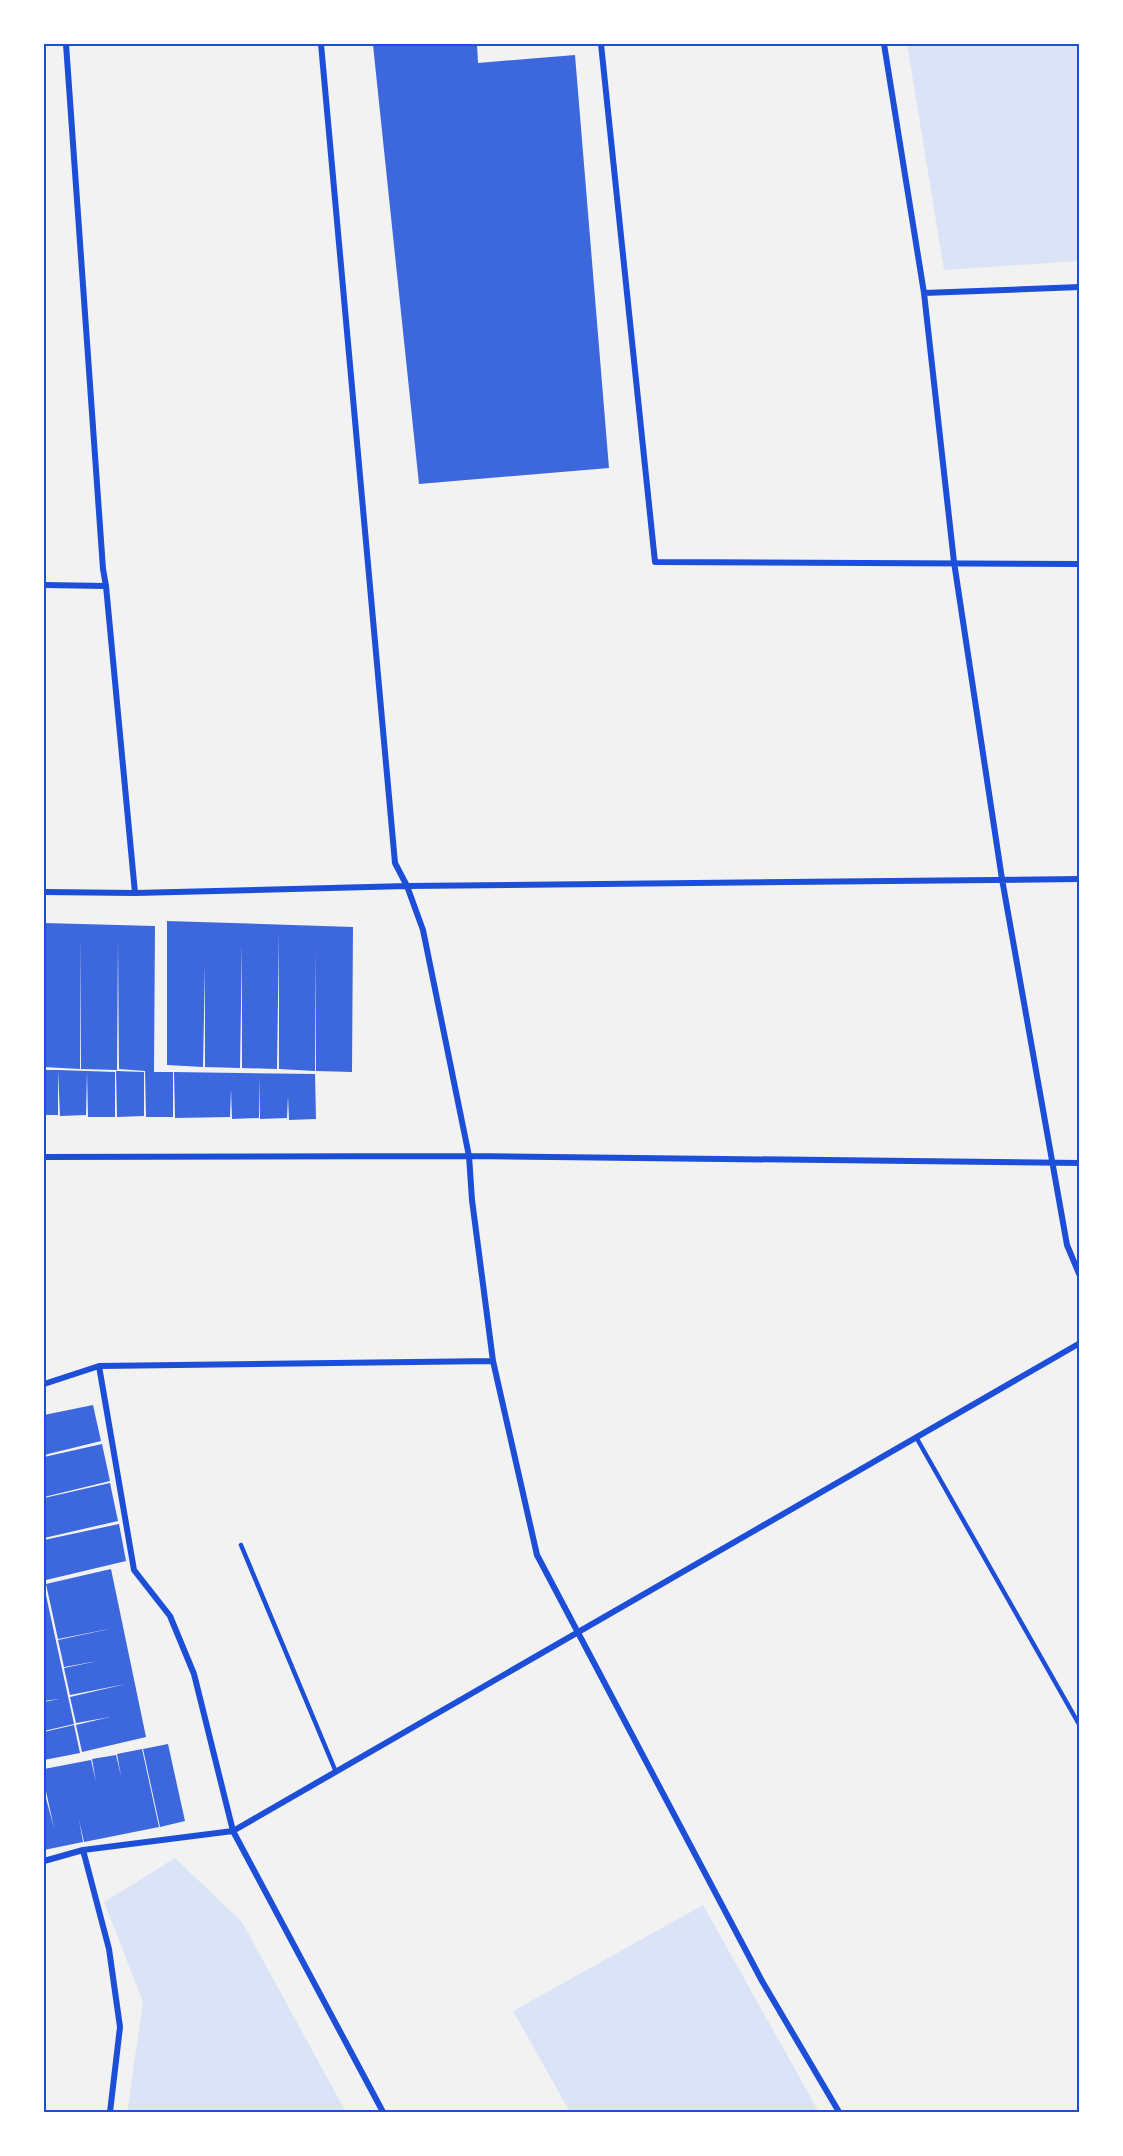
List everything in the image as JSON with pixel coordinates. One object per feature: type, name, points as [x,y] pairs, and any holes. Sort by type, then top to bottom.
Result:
[{"type":"street","points":[[66,44],[102,557],[135,893]]},
{"type":"street","points":[[321,44],[395,863],[407,886],[423,930],[470,1156],[472,1200],[493,1361],[537,1555],[762,1981],[839,2112]]},
{"type":"street","points":[[601,44],[655,562],[1080,564]]},
{"type":"street","points":[[884,44],[924,293],[954,562],[1002,879],[1067,1245],[1080,1276]]},
{"type":"street","points":[[924,293],[1080,287]]},
{"type":"street","points":[[44,585],[106,586]]},
{"type":"street","points":[[44,892],[135,893],[407,886],[1080,879]]},
{"type":"street","points":[[44,1157],[470,1156],[1080,1163]]},
{"type":"street","points":[[44,1861],[83,1850],[233,1831],[1080,1343]]},
{"type":"street","points":[[44,1384],[99,1366],[493,1361]]},
{"type":"street","points":[[99,1366],[134,1570],[170,1616],[194,1674],[233,1831],[383,2112]]},
{"type":"street","points":[[83,1850],[109,1949],[120,2027],[110,2112]]},
{"type":"lane","points":[[916,1437],[1080,1726]]},
{"type":"lane","points":[[241,1545],[336,1772]]},
{"type":"shaded area","points":[[907,44],[1079,44],[1079,261],[944,270]]},
{"type":"shaded area","points":[[175,1858],[242,1922],[346,2112],[127,2112],[143,2002],[104,1902]]},
{"type":"shaded area","points":[[703,1905],[819,2112],[570,2112],[513,2011]]},
{"type":"building","points":[[477,44],[478,63],[575,55],[609,468],[419,484],[373,45]]},
{"type":"building","points":[[167,921],[353,927],[352,1072],[316,1071],[316,948],[315,1071],[279,1069],[279,933],[277,1069],[242,1068],[242,944],[240,1068],[205,1067],[205,964],[203,1067],[167,1065]]},
{"type":"building","points":[[44,923],[155,926],[154,1072],[173,1072],[173,1117],[146,1117],[145,1071],[119,1069],[118,940],[117,1070],[81,1069],[81,936],[80,1069],[44,1067]]},
{"type":"building","points":[[44,1070],[58,1070],[58,1115],[44,1115]]},
{"type":"building","points":[[58,1070],[87,1071],[86,1115],[60,1116]]},
{"type":"building","points":[[87,1071],[115,1072],[115,1117],[88,1117]]},
{"type":"building","points":[[116,1071],[144,1072],[144,1116],[117,1117]]},
{"type":"building","points":[[174,1072],[315,1074],[316,1119],[289,1120],[288,1096],[287,1118],[260,1119],[259,1076],[259,1118],[232,1119],[231,1089],[230,1117],[175,1118]]},
{"type":"building","points":[[93,1405],[101,1441],[44,1455],[44,1415]]},
{"type":"building","points":[[102,1444],[110,1481],[44,1497],[44,1457]]},
{"type":"building","points":[[110,1483],[118,1521],[44,1538],[44,1498]]},
{"type":"building","points":[[119,1524],[126,1561],[46,1580],[44,1540]]},
{"type":"building","points":[[111,1569],[146,1737],[82,1752],[76,1725],[110,1717],[76,1723],[70,1697],[126,1684],[70,1695],[64,1668],[98,1661],[64,1667],[58,1640],[114,1628],[58,1639],[46,1584]]},
{"type":"building","points":[[44,1586],[74,1724],[44,1731],[44,1702],[59,1699],[44,1701]]},
{"type":"building","points":[[74,1725],[80,1753],[44,1760],[44,1732]]},
{"type":"building","points":[[168,1744],[185,1821],[160,1827],[143,1749]]},
{"type":"building","points":[[142,1749],[159,1827],[84,1842],[79,1820],[83,1842],[44,1850],[44,1791],[54,1828],[44,1782],[44,1769],[91,1760],[96,1782],[92,1759],[116,1755],[121,1776],[117,1754]]}]
